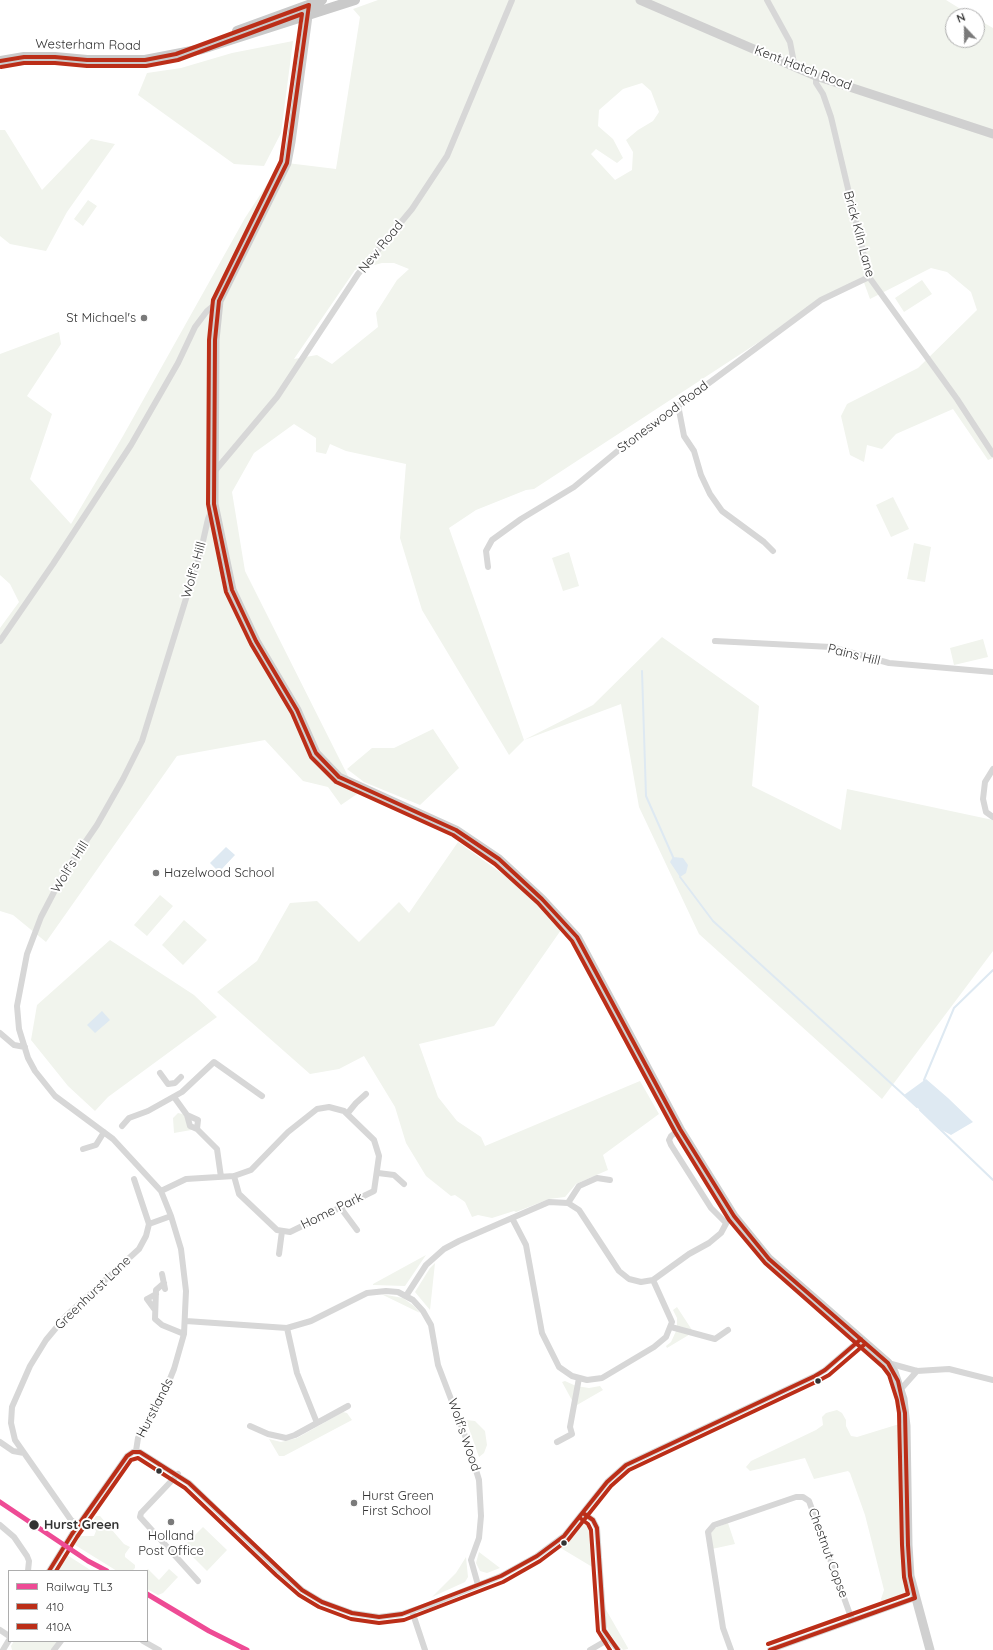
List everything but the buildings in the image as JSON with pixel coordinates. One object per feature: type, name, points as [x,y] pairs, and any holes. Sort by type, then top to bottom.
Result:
[{"type":"main road","points":[[310,9],[320,0]]},
{"type":"main road","points":[[310,9],[355,0]]},
{"type":"main road","name":"Westerham Road","points":[[0,60],[40,57],[87,60],[145,60],[202,49],[310,9]]},
{"type":"street","name":"New Road","points":[[214,472],[277,397],[358,274],[412,208],[447,156],[512,0]]},
{"type":"street","name":"Kent Hatch Road","points":[[640,0],[816,76],[993,134]]},
{"type":"street","points":[[767,0],[790,42],[795,68]]},
{"type":"street","points":[[310,9],[287,163],[219,301],[215,340],[214,504],[232,590],[256,641],[297,710],[316,753],[339,778],[456,830],[499,859],[542,899],[577,937],[680,1129],[734,1216],[769,1259],[888,1363],[894,1372],[901,1389],[906,1426],[910,1576],[930,1650]]},
{"type":"street","name":"Brick Kiln Lane","points":[[816,76],[816,83],[823,94],[831,117],[858,236],[869,277],[957,399],[993,454]]},
{"type":"street","name":"Stoneswood Road","points":[[488,567],[486,551],[492,540],[521,519],[574,487],[678,405],[821,300],[869,277]]},
{"type":"street","points":[[0,641],[54,564],[131,445],[178,363],[195,327],[207,311],[219,301]]},
{"type":"street","points":[[678,405],[684,436],[694,451],[701,476],[710,494],[722,511],[764,542],[773,551]]},
{"type":"street","name":"Wolf's Hill","points":[[161,1191],[132,1158],[104,1132],[55,1096],[36,1071],[24,1047],[19,1029],[17,1006],[28,954],[36,928],[64,873],[97,825],[142,741],[201,550],[208,519],[214,504]]},
{"type":"street","name":"Pains Hill","points":[[715,641],[831,648],[889,663],[993,672]]},
{"type":"street","points":[[993,769],[985,782],[983,799],[986,812],[993,817]]},
{"type":"street","points":[[0,1033],[14,1045],[24,1047]]},
{"type":"street","points":[[122,1126],[129,1118],[148,1111],[182,1092],[214,1062],[262,1096]]},
{"type":"street","points":[[160,1073],[168,1084],[176,1082],[181,1077]]},
{"type":"street","points":[[176,1082],[182,1092]]},
{"type":"street","points":[[347,1114],[366,1094]]},
{"type":"street","points":[[174,1097],[187,1115],[190,1126],[197,1129],[217,1149],[221,1177]]},
{"type":"street","name":"Home Park","points":[[161,1191],[186,1179],[234,1176],[251,1170],[288,1132],[317,1109],[329,1106],[344,1111],[374,1140],[379,1156],[378,1173],[374,1191],[290,1232],[282,1231]]},
{"type":"street","points":[[680,1129],[671,1136],[669,1140],[671,1145],[711,1208],[726,1223]]},
{"type":"street","points":[[83,1149],[96,1145],[104,1132]]},
{"type":"street","points":[[378,1173],[394,1175],[404,1184]]},
{"type":"street","points":[[234,1176],[238,1194],[277,1230],[282,1231],[279,1254]]},
{"type":"street","points":[[568,1203],[579,1186],[596,1178],[610,1180]]},
{"type":"street","points":[[134,1179],[149,1224],[171,1216]]},
{"type":"street","name":"Hurstlands","points":[[50,1570],[73,1533],[127,1456],[133,1452],[136,1452],[138,1438],[165,1391],[174,1369],[184,1334],[186,1321],[183,1264],[171,1216],[161,1191]]},
{"type":"street","points":[[406,1296],[426,1265],[444,1249],[549,1202],[568,1203],[574,1206],[584,1216],[624,1276],[641,1282],[653,1280],[689,1254],[715,1239],[726,1223],[734,1216]]},
{"type":"street","points":[[340,1207],[357,1230]]},
{"type":"street","points":[[512,1218],[526,1246],[539,1322],[545,1340],[559,1367],[572,1376],[594,1380],[607,1375],[662,1342],[671,1327],[670,1318],[653,1280]]},
{"type":"street","name":"Greenhurst Lane","points":[[78,1526],[71,1520],[16,1440],[11,1423],[12,1407],[27,1372],[38,1353],[66,1316],[139,1249],[146,1236],[149,1224]]},
{"type":"street","points":[[162,1274],[164,1286],[156,1290],[155,1319],[162,1325],[184,1334]]},
{"type":"street","name":"Wolf's Wood","points":[[186,1321],[287,1328],[311,1321],[367,1293],[386,1291],[406,1296],[423,1311],[431,1325],[438,1364],[476,1467],[481,1497],[481,1516],[479,1538],[471,1560],[478,1585]]},
{"type":"street","points":[[671,1327],[715,1339],[728,1330]]},
{"type":"street","points":[[287,1328],[297,1373],[317,1423]]},
{"type":"street","points":[[136,1452],[143,1453],[190,1483],[293,1583],[312,1596],[339,1609],[366,1616],[392,1616],[412,1611],[500,1576],[547,1550],[564,1536],[584,1513],[607,1482],[626,1465],[815,1376],[861,1339]]},
{"type":"street","points":[[888,1363],[917,1371],[948,1369],[993,1380]]},
{"type":"street","points":[[901,1389],[917,1371]]},
{"type":"street","points":[[557,1442],[572,1434],[570,1427],[579,1378]]},
{"type":"street","points":[[250,1426],[273,1436],[286,1438],[295,1435],[348,1406]]},
{"type":"street","points":[[7,1447],[16,1440]]},
{"type":"street","points":[[0,1442],[7,1447],[24,1453]]},
{"type":"street","points":[[178,1474],[141,1513],[140,1517],[198,1581]]},
{"type":"street","name":"Chestnut Copse","points":[[731,1650],[723,1628],[708,1532],[714,1525],[796,1497],[803,1497],[809,1501],[852,1620]]},
{"type":"street","points":[[584,1513],[593,1520],[597,1528],[604,1630],[609,1640],[618,1650]]},
{"type":"street","points":[[0,1525],[14,1537],[27,1556],[29,1562],[28,1570]]},
{"type":"street","points":[[770,1650],[915,1598]]},
{"type":"street","points":[[412,1611],[425,1650]]},
{"type":"street","points":[[590,1650],[609,1640]]},
{"type":"street","points":[[54,1650],[60,1642]]},
{"type":"street","points":[[145,1642],[159,1650]]},
{"type":"shaded area","points":[[378,0],[946,0],[959,8],[945,8],[945,48],[985,48],[985,24],[993,28],[993,458],[988,460],[953,409],[896,434],[882,449],[867,445],[864,462],[850,455],[841,416],[847,404],[918,368],[977,310],[971,292],[947,272],[931,268],[870,299],[862,277],[814,302],[762,340],[534,489],[526,490],[476,510],[449,528],[524,740],[509,755],[422,610],[400,538],[406,464],[346,451],[330,444],[326,454],[316,452],[316,438],[294,424],[254,453],[232,492],[245,571],[357,794],[341,805],[328,787],[303,781],[265,740],[177,756],[46,942],[13,915],[0,911],[0,628],[19,602],[10,584],[0,575],[0,354],[59,332],[61,344],[27,396],[52,414],[30,479],[71,524],[123,436],[245,218],[271,178],[287,163],[336,169],[360,17],[353,9]],"holes":[[[642,83],[651,91],[659,112],[653,121],[638,130],[626,140],[633,152],[632,170],[615,180],[591,154],[596,149],[617,163],[623,158],[613,139],[598,126],[599,110],[623,89]],[[382,263],[394,263],[409,269],[397,280],[376,313],[378,327],[332,364],[317,355],[294,359],[355,270]]]},
{"type":"shaded area","points":[[293,41],[281,133],[264,166],[234,164],[138,95],[147,73],[181,68],[232,53]]},
{"type":"shaded area","points":[[0,130],[5,130],[42,190],[91,139],[115,144],[67,212],[46,251],[10,244],[0,236]]},
{"type":"shaded area","points":[[88,200],[97,206],[83,226],[74,219]]},
{"type":"shaded area","points":[[922,280],[932,294],[904,312],[895,298]]},
{"type":"shaded area","points":[[893,497],[909,529],[891,537],[876,505]]},
{"type":"shaded area","points":[[914,543],[931,547],[925,582],[907,579]]},
{"type":"shaded area","points":[[569,552],[579,586],[563,591],[552,558]]},
{"type":"shaded area","points":[[662,637],[759,706],[752,786],[841,830],[847,789],[993,820],[993,951],[882,1099],[699,934],[639,807],[621,704],[524,740],[593,705]]},
{"type":"shaded area","points":[[983,639],[988,657],[954,665],[950,648]]},
{"type":"shaded area","points":[[433,729],[459,768],[420,805],[364,782],[347,769],[372,748],[394,748]]},
{"type":"shaded area","points":[[458,842],[536,898],[561,930],[494,1026],[419,1044],[438,1097],[457,1121],[481,1137],[485,1146],[640,1081],[659,1114],[603,1155],[608,1170],[576,1184],[565,1197],[549,1199],[516,1212],[514,1211],[492,1218],[478,1215],[472,1217],[465,1202],[455,1195],[451,1196],[426,1176],[406,1143],[395,1107],[364,1056],[339,1069],[310,1074],[217,992],[257,961],[290,903],[317,901],[359,942],[399,902],[409,913]]},
{"type":"shaded area","points":[[226,847],[235,855],[219,872],[210,863]]},
{"type":"shaded area","points":[[673,857],[683,858],[688,865],[686,873],[680,877],[670,862]]},
{"type":"shaded area","points":[[160,895],[173,906],[147,936],[134,925]]},
{"type":"shaded area","points":[[184,920],[207,940],[183,965],[162,945]]},
{"type":"shaded area","points":[[110,940],[194,995],[217,1017],[108,1097],[95,1111],[68,1086],[31,1040],[37,1005]]},
{"type":"shaded area","points":[[102,1011],[110,1020],[95,1033],[87,1025]]},
{"type":"shaded area","points":[[926,1079],[973,1122],[951,1135],[940,1129],[904,1095]]},
{"type":"shaded area","points":[[178,1113],[187,1115],[190,1126],[197,1129],[174,1133],[173,1118]]},
{"type":"shaded area","points":[[426,1255],[405,1286],[373,1285],[373,1284]]},
{"type":"shaded area","points":[[435,1263],[430,1310],[415,1292],[430,1268]]},
{"type":"shaded area","points":[[381,1294],[403,1298],[414,1306],[420,1313]]},
{"type":"shaded area","points":[[677,1307],[692,1330],[692,1333],[667,1348],[666,1346],[671,1342],[677,1329],[677,1318],[673,1310]]},
{"type":"shaded area","points":[[565,1381],[576,1386],[589,1388],[600,1386],[603,1390],[577,1405],[574,1404],[562,1382]]},
{"type":"shaded area","points":[[837,1410],[842,1413],[846,1420],[846,1426],[851,1436],[857,1437],[896,1425],[902,1425],[904,1555],[907,1587],[905,1593],[886,1603],[882,1602],[881,1599],[884,1590],[865,1515],[848,1471],[814,1479],[805,1458],[750,1471],[746,1467],[751,1461],[816,1430],[823,1425],[822,1417],[826,1413]]},
{"type":"shaded area","points":[[343,1412],[347,1413],[352,1420],[284,1456],[279,1456],[269,1439],[281,1442],[297,1438]]},
{"type":"shaded area","points":[[466,1420],[475,1421],[485,1431],[487,1445],[484,1453],[479,1457]]},
{"type":"shaded area","points":[[96,1516],[100,1516],[124,1544],[130,1547],[125,1554],[125,1557],[135,1565],[133,1570],[115,1570],[75,1545],[74,1542],[78,1536],[94,1536],[96,1531],[92,1523]]},
{"type":"shaded area","points":[[586,1523],[592,1528],[594,1568],[559,1547],[580,1524]]},
{"type":"shaded area","points":[[728,1523],[735,1544],[712,1549],[711,1532],[715,1528]]},
{"type":"shaded area","points":[[203,1527],[227,1550],[207,1571],[183,1547]]},
{"type":"shaded area","points":[[479,1552],[500,1568],[487,1573],[480,1571],[476,1563]]},
{"type":"shaded area","points":[[67,1555],[90,1570],[57,1570]]},
{"type":"shaded area","points":[[466,1557],[468,1577],[465,1582],[432,1597],[456,1573]]},
{"type":"shaded area","points":[[148,1569],[159,1580],[169,1569],[178,1577],[163,1593],[158,1595],[148,1590]]},
{"type":"shaded area","points":[[605,1608],[628,1649],[623,1650],[610,1635],[606,1624]]},
{"type":"shaded area","points":[[13,1642],[57,1642],[51,1650],[12,1650],[11,1646]]},
{"type":"waterway","points":[[642,671],[646,796],[673,857]]},
{"type":"waterway","points":[[680,877],[713,921],[917,1107]]},
{"type":"waterway","points":[[924,1080],[954,1008],[993,970]]},
{"type":"waterway","points":[[920,1110],[993,1180]]},
{"type":"rail line","name":"TL3","points":[[0,1502],[88,1561],[105,1570]]},
{"type":"rail line","name":"TL3","points":[[148,1595],[209,1631],[247,1650]]},
{"type":"transit line","name":"410","points":[[309,5],[287,163],[219,301],[215,340],[214,504],[232,590],[256,641],[297,710],[316,753],[339,777],[456,830],[499,859],[542,899],[577,937],[680,1129],[734,1216],[769,1259],[888,1363],[898,1381],[905,1413],[908,1545],[910,1576],[915,1598]]},
{"type":"transit line","name":"410","points":[[0,61],[24,57],[55,57],[87,60],[145,60],[176,54],[309,5]]},
{"type":"transit line","name":"410A","points":[[1,67],[24,63],[55,63],[87,66],[146,66],[178,60],[302,14],[281,161],[213,300],[209,340],[208,504],[226,592],[251,644],[292,713],[311,757],[336,782],[453,835],[495,864],[538,903],[572,941],[675,1132],[729,1220],[765,1263],[883,1367],[889,1375],[897,1400],[899,1413],[902,1545],[904,1577],[908,1594],[768,1644]]},
{"type":"transit line","name":"410","points":[[50,1570],[72,1534],[127,1456],[133,1452],[140,1452],[189,1483],[302,1590],[322,1602],[352,1613],[379,1617],[402,1614],[501,1576],[537,1556],[564,1536],[607,1482],[626,1465],[815,1376],[825,1370],[861,1339]]},
{"type":"transit line","name":"410A","points":[[57,1570],[77,1537],[131,1460],[138,1458],[185,1488],[299,1595],[319,1607],[351,1619],[379,1623],[404,1620],[503,1582],[540,1561],[568,1540],[611,1486],[629,1470],[818,1381],[829,1375],[865,1344]]},
{"type":"transit line","name":"410","points":[[583,1513],[593,1520],[597,1528],[604,1630],[618,1650]]},
{"type":"transit line","name":"410A","points":[[580,1518],[588,1524],[591,1530],[598,1631],[610,1650]]},
{"type":"transit line","name":"410","points":[[770,1650],[915,1598]]},
{"type":"place","name":"St Michael's","points":[[144,318]]},
{"type":"place","name":"Hazelwood School","points":[[156,873]]},
{"type":"place","name":"Hurst Green First School","points":[[354,1503]]},
{"type":"place","name":"Holland Post Office","points":[[171,1522]]},
{"type":"place","name":"Hurst Green","points":[[34,1525]]}]
